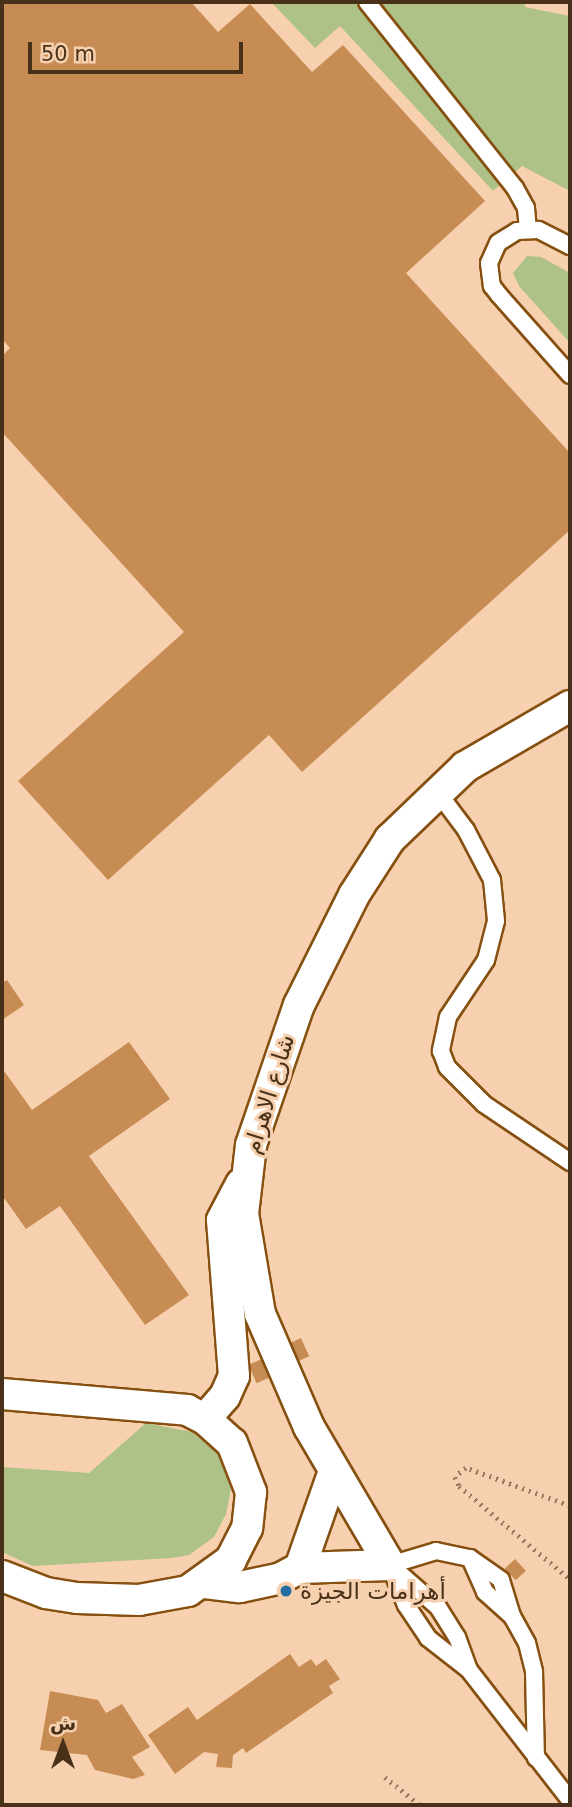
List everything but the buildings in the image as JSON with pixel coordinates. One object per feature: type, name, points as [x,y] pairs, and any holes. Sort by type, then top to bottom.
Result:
[{"type":"street","name":"شارع الاهرام","points":[[390,1565],[333,1474],[277,1362],[260,1314],[246,1248],[244,1181],[261,1109],[299,1004],[371,866],[436,790],[496,747],[570,706]]},
{"type":"street","points":[[205,1419],[225,1396],[234,1376],[222,1220],[226,1205],[244,1181]]},
{"type":"street","points":[[2,1394],[168,1406],[205,1419],[232,1443],[241,1458],[251,1510],[231,1560],[205,1583],[170,1596],[108,1601],[46,1593],[2,1576]]},
{"type":"street","points":[[300,1568],[333,1474]]},
{"type":"street","points":[[205,1583],[256,1585],[300,1568],[390,1565]]},
{"type":"lane","points":[[367,2],[515,188],[526,208],[528,229]]},
{"type":"lane","points":[[570,246],[528,229],[498,243],[489,275],[499,295],[570,375]]},
{"type":"lane","points":[[436,790],[466,830],[492,880],[496,900],[495,931],[486,960],[448,1017],[441,1051],[447,1068],[484,1104],[570,1162]]},
{"type":"lane","points":[[390,1565],[436,1551],[470,1558],[485,1591],[512,1616],[527,1643],[534,1672],[536,1758]]},
{"type":"lane","points":[[390,1565],[406,1605],[428,1638],[469,1670],[570,1800]]},
{"type":"lane","points":[[390,1565],[438,1607],[457,1637],[469,1670]]},
{"type":"path","points":[[570,1506],[466,1468],[455,1477],[459,1486],[570,1579]]},
{"type":"path","points":[[384,1777],[420,1805]]},
{"type":"green space","points":[[271,2],[525,2],[525,7],[570,16],[570,191],[522,166],[493,191],[340,26],[315,48]]},
{"type":"green space","points":[[527,256],[541,257],[570,273],[570,343],[519,286],[513,273]]},
{"type":"green space","points":[[146,1423],[192,1432],[219,1455],[231,1489],[226,1514],[214,1537],[189,1555],[172,1558],[33,1566],[2,1552],[2,1467],[89,1473]]},
{"type":"place","name":"أهرامات الجيزة","points":[[286,1591]]}]
